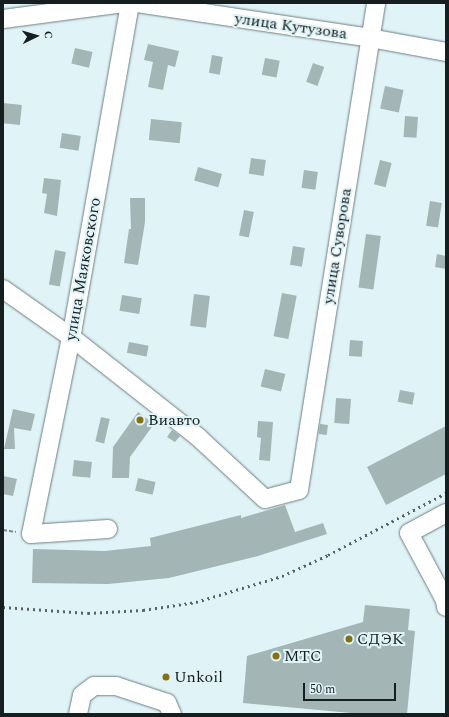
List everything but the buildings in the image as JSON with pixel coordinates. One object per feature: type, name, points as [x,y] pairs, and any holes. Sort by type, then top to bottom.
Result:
[{"type":"street","points":[[3,20],[124,3]]},
{"type":"street","name":"улица Маяковского","points":[[108,529],[31,534],[71,337],[130,3]]},
{"type":"street","name":"улица Кутузова","points":[[136,3],[370,38],[446,52]]},
{"type":"street","name":"улица Суворова","points":[[71,337],[198,437],[266,499],[299,490],[376,3]]},
{"type":"street","points":[[3,289],[71,337]]},
{"type":"street","points":[[446,514],[409,533],[446,600],[446,607]]},
{"type":"street","points":[[78,714],[82,695],[94,686],[116,686],[167,703],[172,714]]},
{"type":"railway","points":[[3,607],[88,613],[143,610],[196,602],[282,576],[328,555],[446,493]]},
{"type":"place","name":"Виавто","points":[[140,420]]},
{"type":"place","name":"СДЭК","points":[[349,639]]},
{"type":"place","name":"МТС","points":[[276,656]]},
{"type":"place","name":"Unkoil","points":[[166,677]]}]
